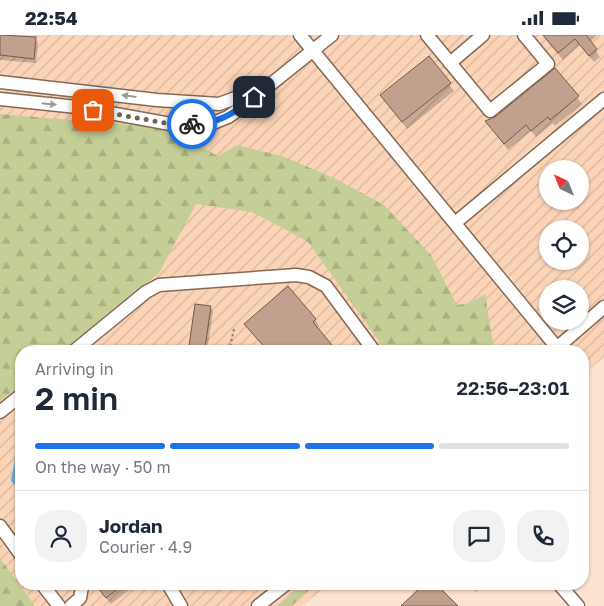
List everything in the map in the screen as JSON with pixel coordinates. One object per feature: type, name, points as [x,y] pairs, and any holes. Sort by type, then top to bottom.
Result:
[{"type":"lane","points":[[300,35],[556,345]]},
{"type":"lane","points":[[0,99],[77,107],[176,125],[213,123],[228,117],[332,35]]},
{"type":"lane","points":[[427,35],[490,111],[548,64],[524,35]]},
{"type":"lane","points":[[450,63],[483,35]]},
{"type":"lane","points":[[0,81],[157,100],[219,104],[253,93],[291,69]]},
{"type":"lane","points":[[455,223],[604,99]]},
{"type":"lane","points":[[156,121],[157,100]]},
{"type":"lane","points":[[81,345],[146,292],[159,285],[296,275],[309,277],[326,286],[370,345]]},
{"type":"lane","points":[[560,345],[604,307]]},
{"type":"lane","points":[[0,412],[15,400]]},
{"type":"lane","points":[[0,526],[15,547]]},
{"type":"lane","points":[[47,590],[59,606]]},
{"type":"lane","points":[[71,606],[80,598],[81,590]]},
{"type":"lane","points":[[172,590],[181,606]]},
{"type":"lane","points":[[258,606],[278,590]]},
{"type":"lane","points":[[564,590],[578,606]]},
{"type":"path","points":[[230,345],[234,329]]},
{"type":"shaded area","points":[[0,35],[604,35],[604,357],[589,370],[589,345],[15,345],[15,590],[322,590],[302,606],[0,606]]},
{"type":"green space","points":[[0,114],[183,129],[196,144],[218,156],[237,145],[282,156],[334,178],[384,205],[431,255],[457,305],[469,303],[485,294],[494,345],[382,345],[308,242],[252,212],[196,204],[159,273],[70,345],[15,345],[15,390],[0,401]]},
{"type":"green space","points":[[0,558],[15,579],[15,590],[23,590],[35,606],[0,606]]},
{"type":"green space","points":[[297,590],[309,590],[291,606],[276,606]]},
{"type":"water","points":[[15,459],[15,485],[11,481]]},
{"type":"building","points":[[0,35],[36,37],[34,59],[0,55]]},
{"type":"building","points":[[543,35],[586,35],[597,49],[589,56],[575,39],[558,53]]},
{"type":"building","points":[[429,56],[451,83],[402,122],[380,95]]},
{"type":"building","points":[[555,68],[579,96],[550,120],[548,117],[531,131],[526,125],[504,144],[485,121],[495,117]]},
{"type":"building","points":[[288,286],[316,319],[313,322],[332,345],[263,345],[244,324]]},
{"type":"building","points":[[195,304],[211,306],[205,345],[189,345]]},
{"type":"building","points":[[100,590],[116,590],[106,598]]},
{"type":"building","points":[[418,590],[442,590],[458,606],[401,606]]},
{"type":"way so far","points":[[93,110],[176,125],[192,124]]},
{"type":"route","points":[[192,124],[213,123],[228,117],[254,97]]}]
